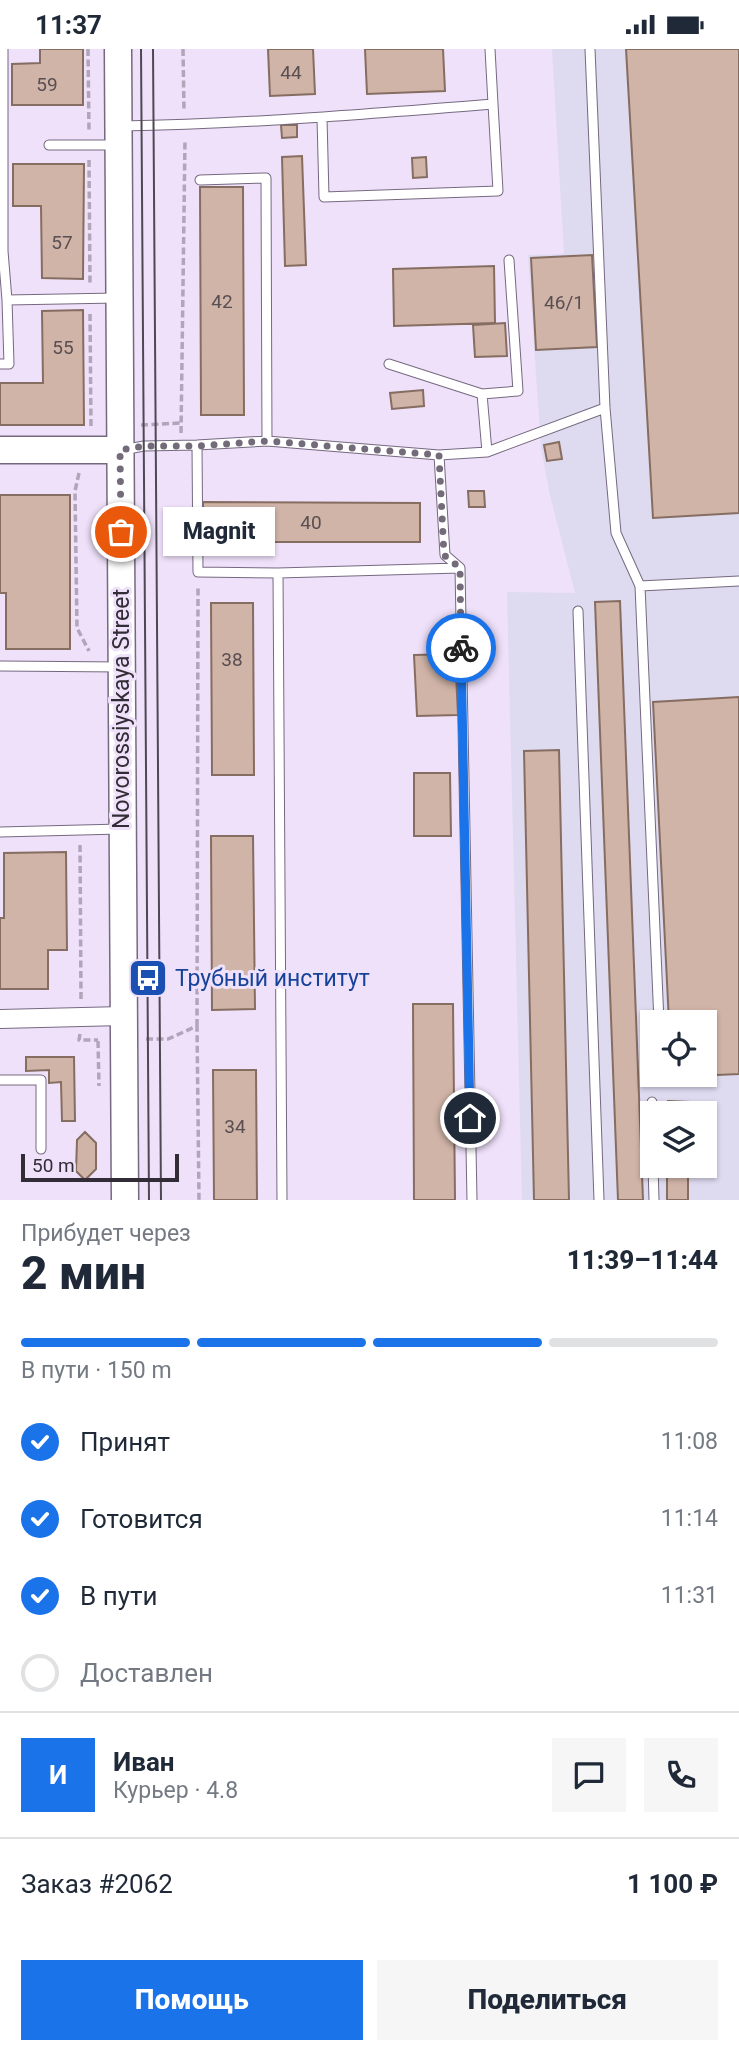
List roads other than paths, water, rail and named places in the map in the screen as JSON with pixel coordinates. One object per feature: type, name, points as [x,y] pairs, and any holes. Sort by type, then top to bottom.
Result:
[{"type":"main road","name":"Novorossiyskaya Street","points":[[118,49],[120,450],[109,668],[122,829],[125,1200]]},
{"type":"main road","points":[[0,450],[120,450]]},
{"type":"street","points":[[0,1019],[123,1016]]},
{"type":"lane","points":[[0,364],[9,364],[7,300],[1,251],[3,49]]},
{"type":"lane","points":[[322,118],[324,197],[498,191],[490,49]]},
{"type":"lane","points":[[590,49],[605,408],[616,533],[639,586],[658,1010]]},
{"type":"lane","points":[[49,145],[89,145],[118,135],[185,125],[322,118],[494,104]]},
{"type":"lane","points":[[200,180],[266,178],[267,441]]},
{"type":"lane","points":[[389,364],[482,394],[518,391],[509,260]]},
{"type":"lane","points":[[7,300],[119,298]]},
{"type":"lane","points":[[482,394],[486,452]]},
{"type":"lane","points":[[120,450],[144,446],[197,446],[267,441],[439,455],[486,452],[605,408]]},
{"type":"lane","points":[[197,446],[198,572],[278,573],[460,568]]},
{"type":"lane","points":[[439,455],[444,555],[460,568],[472,1200]]},
{"type":"lane","points":[[278,573],[282,1200]]},
{"type":"lane","points":[[639,586],[739,581]]},
{"type":"lane","points":[[578,611],[599,1200]]},
{"type":"lane","points":[[0,666],[109,668]]},
{"type":"lane","points":[[0,832],[122,829]]},
{"type":"lane","points":[[0,1080],[41,1080],[41,1149]]},
{"type":"lane","points":[[653,1178],[654,1200]]},
{"type":"tram line","points":[[141,49],[149,1200]]},
{"type":"tram line","points":[[153,49],[161,1200]]},
{"type":"place","name":"Magnit","points":[[121,532]]},
{"type":"place","name":"Трубный институт","points":[[148,978]]}]
